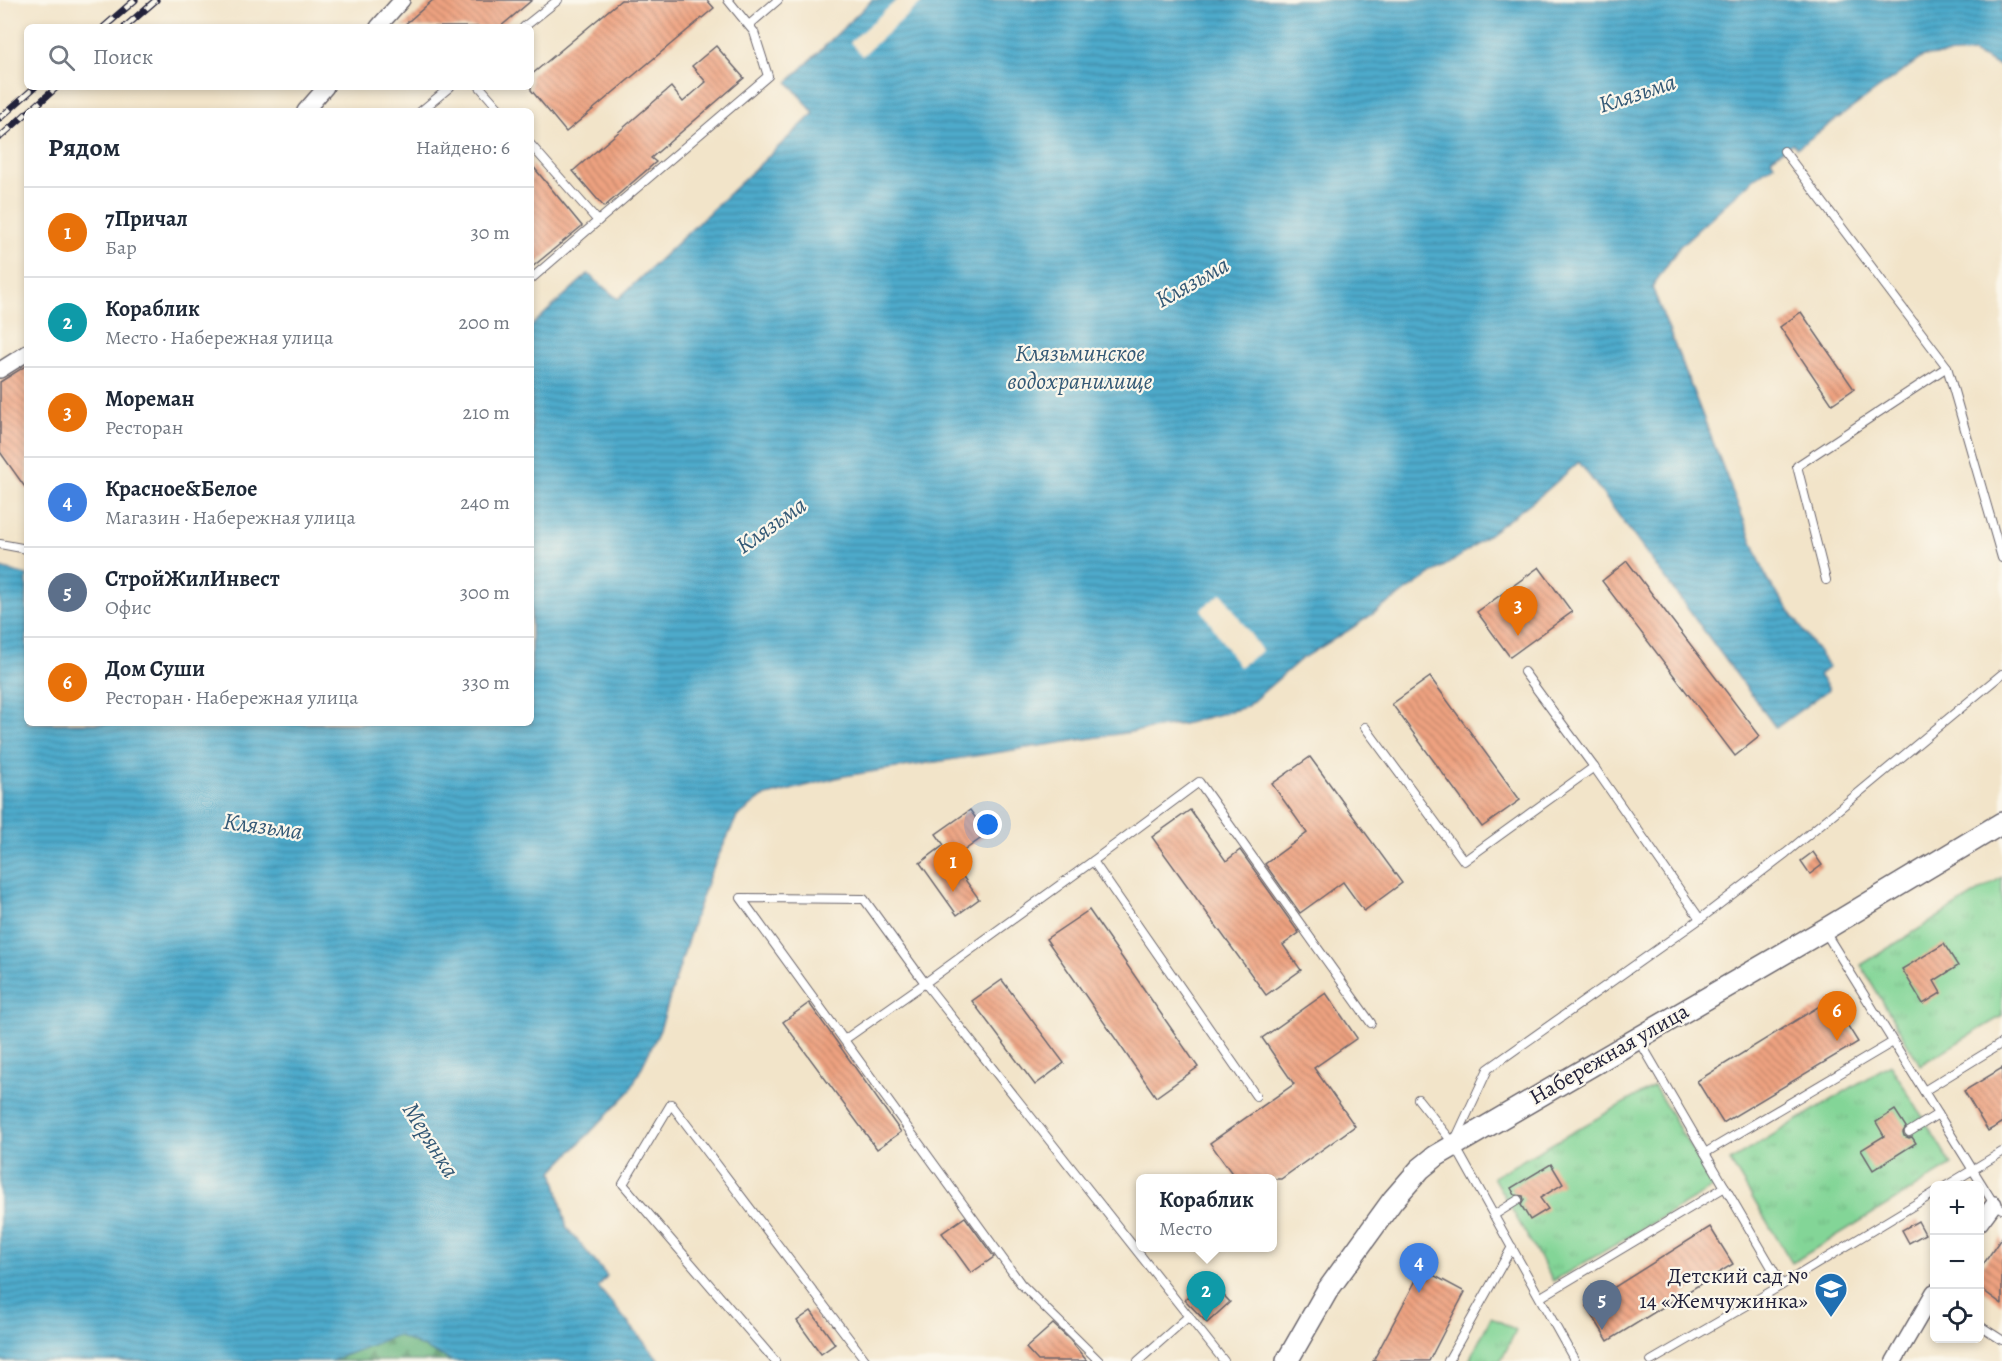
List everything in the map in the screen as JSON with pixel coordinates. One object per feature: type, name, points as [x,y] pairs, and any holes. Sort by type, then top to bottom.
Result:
[{"type":"street","points":[[381,24],[402,0]]},
{"type":"street","points":[[308,108],[323,90]]},
{"type":"street","points":[[0,370],[24,355]]},
{"type":"street","name":"Набережная улица","points":[[1287,1361],[1328,1291],[1392,1200],[1420,1169],[1454,1143],[1824,930],[2002,823]]},
{"type":"street","points":[[1984,1219],[1998,1207]]},
{"type":"street","points":[[1894,1361],[1930,1302]]},
{"type":"lane","points":[[528,24],[558,0]]},
{"type":"lane","points":[[534,276],[768,76],[754,32],[729,0]]},
{"type":"lane","points":[[749,25],[778,0]]},
{"type":"lane","points":[[425,108],[446,90]]},
{"type":"lane","points":[[483,90],[498,108]]},
{"type":"lane","points":[[534,148],[598,221]]},
{"type":"lane","points":[[1784,151],[1947,367],[2002,558]]},
{"type":"lane","points":[[1826,580],[1797,466],[1947,367]]},
{"type":"lane","points":[[0,544],[24,549]]},
{"type":"lane","points":[[1524,672],[1594,767],[1700,919]]},
{"type":"lane","points":[[1454,1143],[1488,1069],[1700,919],[1786,853],[2002,674]]},
{"type":"lane","points":[[1365,727],[1464,861],[1594,767]]},
{"type":"lane","points":[[844,1040],[1199,782],[1371,1023]]},
{"type":"lane","points":[[1093,861],[1256,1096]]},
{"type":"lane","points":[[1099,1361],[1021,1284],[741,898],[864,899],[925,982],[1136,1249]]},
{"type":"lane","points":[[1824,930],[1972,1170],[1998,1207]]},
{"type":"lane","points":[[1638,1038],[1782,1285]]},
{"type":"lane","points":[[1705,1153],[1893,1042]]},
{"type":"lane","points":[[1924,1091],[2002,1043]]},
{"type":"lane","points":[[1418,1099],[1454,1143],[1575,1361]]},
{"type":"lane","points":[[775,1361],[624,1184],[671,1104],[866,1361]]},
{"type":"lane","points":[[1909,1132],[1938,1114]]},
{"type":"lane","points":[[1953,1181],[2002,1152]]},
{"type":"lane","points":[[1541,1298],[1725,1187]]},
{"type":"lane","points":[[1651,1361],[1930,1196]]},
{"type":"lane","points":[[1494,1215],[1518,1200]]},
{"type":"lane","points":[[1448,1361],[1512,1247]]},
{"type":"lane","points":[[1138,1252],[1224,1361]]},
{"type":"lane","points":[[1138,1361],[1189,1316]]},
{"type":"lane","points":[[1984,1329],[2002,1340]]},
{"type":"green space","points":[[2002,877],[2002,1016],[1920,1065],[1861,965]]},
{"type":"green space","points":[[1890,1064],[1952,1165],[1792,1263],[1730,1161]]},
{"type":"green space","points":[[1654,1086],[1714,1187],[1553,1281],[1493,1177]]},
{"type":"green space","points":[[1491,1317],[1516,1330],[1501,1361],[1469,1361]]},
{"type":"green space","points":[[397,1334],[452,1361],[331,1361]]},
{"type":"water","name":"Клязьминское водохранилище","points":[[872,0],[2002,0],[2002,67],[1973,53],[1924,56],[1797,148],[1793,143],[1771,158],[1774,164],[1752,180],[1680,246],[1652,287],[1767,579],[1829,667],[1819,675],[1829,689],[1776,728],[1579,462],[1545,492],[1456,559],[1300,660],[1246,707],[1183,724],[844,776],[763,797],[737,817],[710,874],[660,1030],[630,1091],[553,1171],[567,1228],[607,1276],[598,1287],[660,1361],[452,1361],[397,1335],[331,1361],[0,1361],[0,568],[24,574],[24,726],[534,726],[534,323],[588,274],[618,299],[814,113],[788,82]]},
{"type":"pier","points":[[897,0],[924,0],[862,56],[850,42]]},
{"type":"pier","points":[[1222,593],[1262,651],[1239,667],[1201,609]]},
{"type":"building","points":[[433,0],[532,0],[504,24],[405,24]]},
{"type":"building","points":[[621,0],[707,0],[714,8],[566,132],[531,90],[534,90],[534,72]]},
{"type":"building","points":[[716,46],[744,78],[651,158],[656,162],[604,207],[573,171],[671,87],[683,102],[706,82],[692,66]]},
{"type":"building","points":[[534,168],[582,226],[534,266]]},
{"type":"building","points":[[1801,312],[1854,389],[1832,404],[1780,327]]},
{"type":"building","points":[[24,367],[24,486],[0,452],[0,382]]},
{"type":"building","points":[[1627,561],[1760,736],[1735,756],[1602,581]]},
{"type":"building","points":[[1539,567],[1572,612],[1510,657],[1477,612]]},
{"type":"building","points":[[1430,677],[1520,800],[1482,827],[1392,704]]},
{"type":"building","points":[[1310,757],[1402,883],[1364,911],[1343,882],[1300,913],[1265,864],[1307,833],[1272,784]]},
{"type":"building","points":[[970,810],[987,834],[951,860],[979,899],[957,915],[920,863],[944,845],[936,834]]},
{"type":"building","points":[[1190,810],[1226,861],[1240,850],[1299,933],[1283,945],[1301,970],[1266,995],[1152,837]]},
{"type":"building","points":[[1813,852],[1822,865],[1810,874],[1801,861]]},
{"type":"building","points":[[1089,910],[1198,1067],[1156,1097],[1046,939]]},
{"type":"building","points":[[1944,944],[1958,966],[1934,981],[1941,993],[1923,1004],[1902,969]]},
{"type":"building","points":[[1002,980],[1064,1063],[1035,1085],[972,1001]]},
{"type":"building","points":[[1326,993],[1357,1038],[1314,1068],[1355,1126],[1281,1179],[1277,1179],[1277,1174],[1232,1174],[1210,1143],[1294,1084],[1262,1038]]},
{"type":"building","points":[[1831,999],[1858,1042],[1723,1123],[1697,1081]]},
{"type":"building","points":[[809,1003],[901,1132],[877,1149],[783,1022]]},
{"type":"building","points":[[2002,1068],[2002,1123],[1988,1131],[1964,1091]]},
{"type":"building","points":[[1895,1110],[1906,1127],[1903,1132],[1904,1136],[1912,1137],[1916,1143],[1873,1170],[1861,1150],[1884,1136],[1876,1122]]},
{"type":"building","points":[[1551,1164],[1563,1184],[1540,1198],[1548,1209],[1530,1220],[1521,1205],[1524,1200],[1523,1196],[1515,1195],[1511,1188]]},
{"type":"building","points":[[965,1217],[994,1257],[971,1273],[942,1233]]},
{"type":"building","points":[[1918,1221],[1925,1234],[1909,1243],[1902,1230]]},
{"type":"building","points":[[1710,1227],[1733,1264],[1608,1341],[1586,1305]]},
{"type":"building","points":[[2002,1237],[2002,1304],[1984,1291],[1984,1263]]},
{"type":"building","points":[[1422,1269],[1465,1292],[1429,1361],[1373,1361]]},
{"type":"building","points":[[1208,1279],[1230,1302],[1207,1323],[1185,1300]]},
{"type":"building","points":[[811,1311],[835,1344],[821,1354],[797,1321]]},
{"type":"building","points":[[1053,1324],[1087,1361],[1038,1361],[1026,1348]]},
{"type":"railway","points":[[107,24],[135,0]]},
{"type":"railway","points":[[128,24],[156,0]]},
{"type":"railway","points":[[0,118],[32,90]]},
{"type":"railway","points":[[33,108],[54,90]]},
{"type":"railway","points":[[0,137],[24,116]]},
{"type":"place","name":"Мореман","points":[[1518,636]]},
{"type":"place","name":"7Причал","points":[[953,892]]},
{"type":"place","name":"Дом Суши","points":[[1837,1041]]},
{"type":"place","name":"Красное&Белое","points":[[1419,1293]]},
{"type":"place","name":"Детский сад № 14 «Жемчужинка»","points":[[1831,1318]]},
{"type":"place","name":"Кораблик","points":[[1206,1321]]},
{"type":"place","name":"СтройЖилИнвест","points":[[1602,1330]]},
{"type":"water label","name":"Клязьма","points":[[1637,93]]},
{"type":"water label","name":"Клязьма","points":[[1192,282]]},
{"type":"water label","name":"Клязьма","points":[[771,525]]},
{"type":"water label","name":"Клязьма","points":[[263,826]]},
{"type":"water label","name":"Мерянка","points":[[431,1140]]}]
